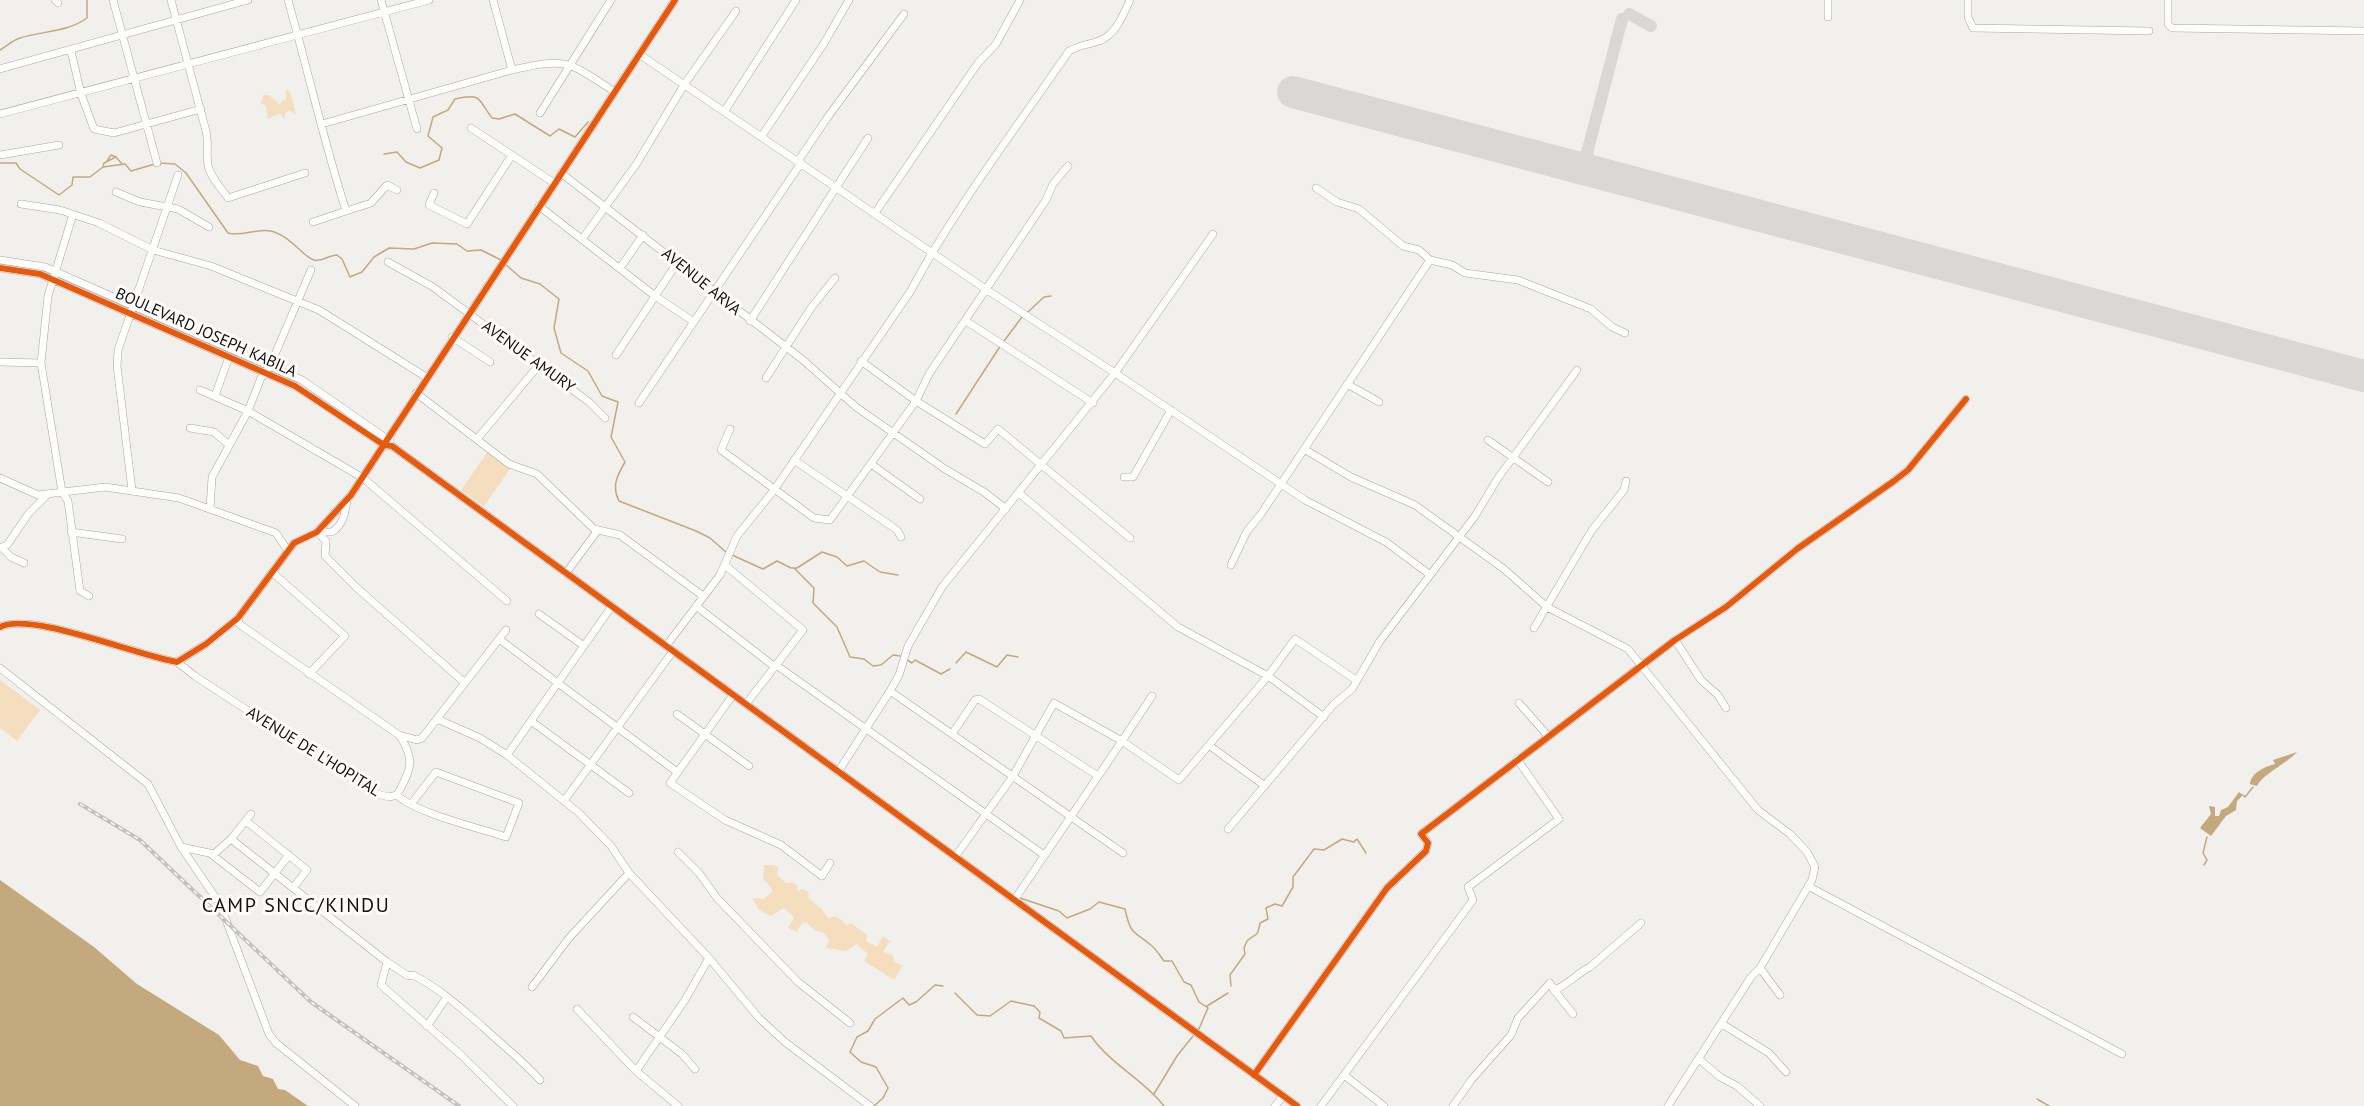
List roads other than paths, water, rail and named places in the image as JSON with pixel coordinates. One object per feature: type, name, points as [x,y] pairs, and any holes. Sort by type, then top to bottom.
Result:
[{"type":"street","points":[[113,0],[157,164]]},
{"type":"street","points":[[171,0],[201,109],[209,146],[208,165],[228,198],[304,173]]},
{"type":"street","points":[[0,69],[71,51],[230,2],[248,0]]},
{"type":"street","points":[[288,0],[322,124],[329,161],[346,211]]},
{"type":"street","points":[[381,0],[417,129]]},
{"type":"street","points":[[0,114],[429,0]]},
{"type":"street","points":[[492,0],[513,70]]},
{"type":"street","points":[[540,113],[569,63],[611,0]]},
{"type":"street","points":[[177,662],[206,644],[238,618],[294,543],[317,532],[347,500],[388,443],[426,377],[675,0]]},
{"type":"street","points":[[724,112],[796,0]]},
{"type":"street","points":[[762,137],[823,45],[849,0]]},
{"type":"street","points":[[875,213],[978,63],[996,44],[1020,0]]},
{"type":"street","points":[[666,646],[727,562],[747,522],[774,490],[910,292],[933,252],[1069,51],[1083,43],[1103,39],[1111,33],[1130,0]]},
{"type":"street","points":[[1828,0],[1828,17]]},
{"type":"street","points":[[1968,0],[1968,17],[1973,28],[2149,31]]},
{"type":"street","points":[[2168,0],[2168,24],[2172,28],[2364,32]]},
{"type":"street","points":[[583,238],[637,164],[684,85],[736,11]]},
{"type":"street","points":[[639,403],[827,118],[904,14]]},
{"type":"street","points":[[71,51],[81,94],[94,129],[114,133],[201,109]]},
{"type":"street","points":[[639,54],[987,290],[1305,500],[1386,542],[1429,574]]},
{"type":"street","points":[[322,124],[408,98],[545,62],[569,63],[615,92]]},
{"type":"street","points":[[471,128],[554,183]]},
{"type":"street","points":[[750,321],[838,188],[868,138]]},
{"type":"street","points":[[0,155],[59,145]]},
{"type":"street","points":[[434,193],[429,205],[467,224],[512,155]]},
{"type":"street","points":[[730,429],[721,450],[815,519],[829,520],[916,401],[929,374],[1046,200],[1053,184],[1068,166]]},
{"type":"street","name":"AVENUE ARVA","points":[[561,173],[786,348],[839,393],[893,433],[984,492],[1006,509]]},
{"type":"street","points":[[132,490],[117,366],[124,327],[178,175]]},
{"type":"street","points":[[313,222],[371,203],[387,185],[397,190]]},
{"type":"street","points":[[1316,188],[1337,202],[1359,208],[1403,246],[1419,250],[1430,260],[1452,265],[1465,273],[1518,280],[1591,309],[1609,325],[1625,333]]},
{"type":"street","points":[[116,192],[140,202],[168,206],[209,227]]},
{"type":"street","points":[[21,204],[73,214],[105,225],[153,250],[212,266],[325,313],[426,377]]},
{"type":"street","points":[[539,206],[656,296],[694,322]]},
{"type":"street","points":[[73,214],[48,296],[41,363],[62,492],[68,501],[80,591],[89,596]]},
{"type":"street","points":[[838,772],[899,675],[908,645],[942,587],[1093,403],[1213,234]]},
{"type":"street","points":[[620,268],[643,236]]},
{"type":"street","name":"BOULEVARD JOSEPH KABILA","points":[[0,260],[38,265],[54,271],[302,380],[388,443]]},
{"type":"street","points":[[1231,565],[1247,531],[1305,449],[1430,260]]},
{"type":"street","name":"AVENUE AMURY","points":[[388,262],[433,287],[589,402],[605,418]]},
{"type":"street","points":[[616,355],[677,263]]},
{"type":"street","name":"BOULEVARD JOSEPH KABILA","points":[[0,268],[34,273],[52,279],[265,373],[295,387],[388,443]]},
{"type":"street","points":[[210,509],[212,477],[270,366],[299,303],[311,270]]},
{"type":"street","points":[[766,378],[811,308],[835,278]]},
{"type":"street","points":[[124,327],[141,318]]},
{"type":"street","points":[[966,321],[1093,403]]},
{"type":"street","points":[[453,337],[490,362]]},
{"type":"street","points":[[215,396],[229,357]]},
{"type":"street","points":[[861,361],[916,401],[985,444],[998,429],[1130,538]]},
{"type":"street","points":[[0,362],[41,363]]},
{"type":"street","points":[[477,439],[539,365]]},
{"type":"street","points":[[1228,829],[1333,705],[1351,691],[1380,641],[1459,536],[1577,370]]},
{"type":"street","points":[[1347,384],[1379,402]]},
{"type":"street","points":[[200,390],[248,411],[363,478],[507,601]]},
{"type":"street","points":[[416,393],[509,464],[537,474],[598,530],[620,535],[703,596]]},
{"type":"street","points":[[1254,1075],[1386,889],[1426,851],[1428,843],[1421,834],[1516,759],[1675,640],[1726,606],[1797,549],[1908,470],[1965,399]]},
{"type":"street","points":[[1124,477],[1133,477],[1171,410]]},
{"type":"street","points":[[190,428],[214,432],[229,445]]},
{"type":"street","points":[[1488,440],[1548,482]]},
{"type":"street","points":[[388,443],[1297,1106]]},
{"type":"street","points":[[1305,449],[1351,477],[1415,505],[1504,569],[1547,607],[1627,648],[1758,810],[1790,834],[1807,852],[1815,867],[1808,886],[1760,968],[1751,977],[1668,1106]]},
{"type":"street","points":[[794,460],[897,530],[901,537]]},
{"type":"street","points":[[871,464],[920,499]]},
{"type":"street","points":[[0,478],[28,492],[48,494],[105,487],[179,498],[276,533],[288,551]]},
{"type":"street","points":[[1534,628],[1593,530],[1624,490],[1626,481]]},
{"type":"street","points":[[1019,493],[1178,627],[1268,676],[1324,717]]},
{"type":"street","points":[[24,563],[10,557],[2,548],[29,513],[48,494]]},
{"type":"street","points":[[317,532],[332,532],[338,528],[344,519],[347,500]]},
{"type":"street","points":[[566,573],[598,530]]},
{"type":"street","points":[[71,532],[122,538]]},
{"type":"street","points":[[317,532],[326,541],[325,556],[357,588],[465,683]]},
{"type":"street","points":[[727,562],[803,629],[746,704]]},
{"type":"street","points":[[273,573],[345,636],[309,674]]},
{"type":"street","points":[[507,754],[612,606]]},
{"type":"street","points":[[696,606],[776,666],[1044,855]]},
{"type":"street","points":[[539,614],[584,646]]},
{"type":"street","points":[[238,618],[239,624],[309,674],[399,735],[417,740]]},
{"type":"street","name":"AVENUE DE L'HOPITAL","points":[[0,627],[7,623],[33,623],[177,662],[374,793],[389,797],[397,795],[408,774],[410,754],[417,740],[422,738],[506,630]]},
{"type":"street","points":[[499,639],[677,772]]},
{"type":"street","points":[[955,857],[1012,776],[1054,703],[1122,741],[1179,780],[1268,676],[1294,639],[1356,680]]},
{"type":"street","points":[[1675,640],[1701,680],[1718,695],[1726,708]]},
{"type":"street","points":[[564,801],[673,651]]},
{"type":"street","points":[[0,668],[144,780],[181,847],[220,904],[269,1034],[276,1043],[355,1106]]},
{"type":"street","points":[[890,691],[1123,853]]},
{"type":"street","points":[[733,695],[670,783],[725,820],[781,844],[822,876],[830,863]]},
{"type":"street","points":[[1015,899],[1152,696]]},
{"type":"street","points":[[952,734],[975,700],[980,699],[1098,776]]},
{"type":"street","points":[[1519,703],[1548,736]]},
{"type":"street","points":[[677,714],[723,750],[748,766]]},
{"type":"street","points":[[437,719],[480,738],[507,754],[564,801],[603,837],[628,873],[709,957],[759,1018],[785,1042],[870,1106]]},
{"type":"street","points":[[531,722],[629,793]]},
{"type":"street","points":[[399,735],[410,754]]},
{"type":"street","points":[[1210,746],[1265,786]]},
{"type":"street","points":[[1321,1106],[1473,900],[1468,887],[1559,819],[1516,759]]},
{"type":"street","points":[[397,795],[411,804],[507,837],[519,803],[436,772],[411,804]]},
{"type":"street","points":[[212,854],[231,839],[251,814]]},
{"type":"street","points":[[246,821],[307,870],[293,888]]},
{"type":"street","points":[[231,839],[387,962],[408,976],[413,975],[425,981],[447,997],[520,1057],[540,1080]]},
{"type":"street","points":[[181,847],[212,854],[260,892],[289,855]]},
{"type":"street","points":[[678,852],[699,873],[717,898],[798,982],[850,1023]]},
{"type":"street","points":[[532,987],[569,938],[628,873]]},
{"type":"street","points":[[1808,886],[2122,1054]]},
{"type":"street","points":[[1554,990],[1590,967],[1641,922]]},
{"type":"street","points":[[636,1071],[685,1000],[709,957]]},
{"type":"street","points":[[387,962],[381,985],[513,1106]]},
{"type":"street","points":[[1760,968],[1780,995]]},
{"type":"street","points":[[1453,1106],[1472,1078],[1511,1035],[1518,1018],[1550,983],[1573,1014]]},
{"type":"street","points":[[427,1026],[447,997]]},
{"type":"street","points":[[577,1009],[636,1071],[678,1106]]},
{"type":"street","points":[[633,1017],[682,1054],[695,1069]]},
{"type":"street","points":[[1722,1024],[1768,1053],[1786,1072]]},
{"type":"street","points":[[1699,1059],[1720,1077],[1737,1086],[1760,1106]]},
{"type":"street","points":[[1344,1076],[1384,1106]]},
{"type":"street","points":[[1275,1106],[1283,1096]]},
{"type":"waterway","points":[[0,50],[20,38],[80,23],[87,18],[87,0]]},
{"type":"waterway","points":[[384,154],[397,152],[406,162],[420,168],[439,160],[442,148],[428,136],[433,117],[448,110],[455,99],[464,97],[478,99],[492,118],[499,119],[515,114],[550,136],[559,129],[575,137],[588,122]]},
{"type":"waterway","points":[[107,161],[111,155],[116,157]]},
{"type":"waterway","points":[[103,167],[104,163],[116,157],[122,164]]},
{"type":"waterway","points":[[0,163],[16,163],[20,169],[59,195],[72,185],[73,177],[90,177],[103,167],[125,164],[131,171],[155,164]]},
{"type":"waterway","points":[[159,163],[175,164],[186,173],[228,233],[271,231],[285,237],[314,260],[337,255],[342,259],[350,277],[362,272],[374,257],[389,248],[414,249],[432,243],[457,244],[467,251],[481,250],[501,260]]},
{"type":"waterway","points":[[504,263],[521,278],[540,284],[559,299],[554,328],[561,353],[588,371],[602,396],[618,402],[611,437],[625,462],[616,485],[619,501],[696,531],[710,538],[727,553]]},
{"type":"waterway","points":[[1028,312],[1044,297],[1051,296]]},
{"type":"waterway","points":[[1004,341],[1022,317]]},
{"type":"waterway","points":[[956,414],[1001,345]]},
{"type":"waterway","points":[[732,555],[763,569],[777,561],[791,568],[797,568],[822,552],[837,557],[847,566],[864,561],[880,572],[898,575]]},
{"type":"waterway","points":[[794,568],[814,588],[813,603],[837,627],[850,657],[864,659],[873,666],[881,665],[893,655],[900,656]]},
{"type":"waterway","points":[[956,663],[966,652],[997,667],[1007,655],[1018,657]]},
{"type":"waterway","points":[[907,660],[912,663],[915,660],[941,674],[950,669]]},
{"type":"waterway","points":[[2243,795],[2245,797],[2253,787]]},
{"type":"waterway","points":[[2204,865],[2207,860],[2203,853],[2207,837]]},
{"type":"waterway","points":[[1231,986],[1230,975],[1245,954],[1244,948],[1247,941],[1257,933],[1260,923],[1268,919],[1266,908],[1275,904],[1282,906],[1293,887],[1293,877],[1314,849],[1324,850],[1342,839],[1354,842],[1357,839],[1366,853]]},
{"type":"waterway","points":[[1020,898],[1059,911],[1067,918],[1090,909],[1099,902],[1125,909],[1131,929],[1154,948],[1164,961],[1172,961],[1184,982],[1191,985],[1199,1002],[1208,1008],[1198,1031]]},
{"type":"waterway","points":[[874,1106],[883,1098],[888,1088],[876,1067],[861,1062],[850,1052],[857,1037],[868,1031],[875,1019],[903,998],[909,1005],[916,1002],[935,985],[943,986]]},
{"type":"waterway","points":[[955,993],[977,1015],[990,1016],[1011,1001],[1034,1006],[1040,1012],[1039,1018],[1061,1031],[1064,1038],[1091,1036],[1108,1055],[1156,1096],[1164,1106]]},
{"type":"waterway","points":[[1207,1006],[1228,993]]},
{"type":"waterway","points":[[1154,1094],[1177,1056],[1193,1036]]},
{"type":"waterway","points":[[2037,1099],[2049,1106]]},
{"type":"railway","points":[[80,804],[140,840],[311,1002],[459,1106]]},
{"type":"district","name":"CAMP SNCC/KINDU","points":[[296,906]]}]
